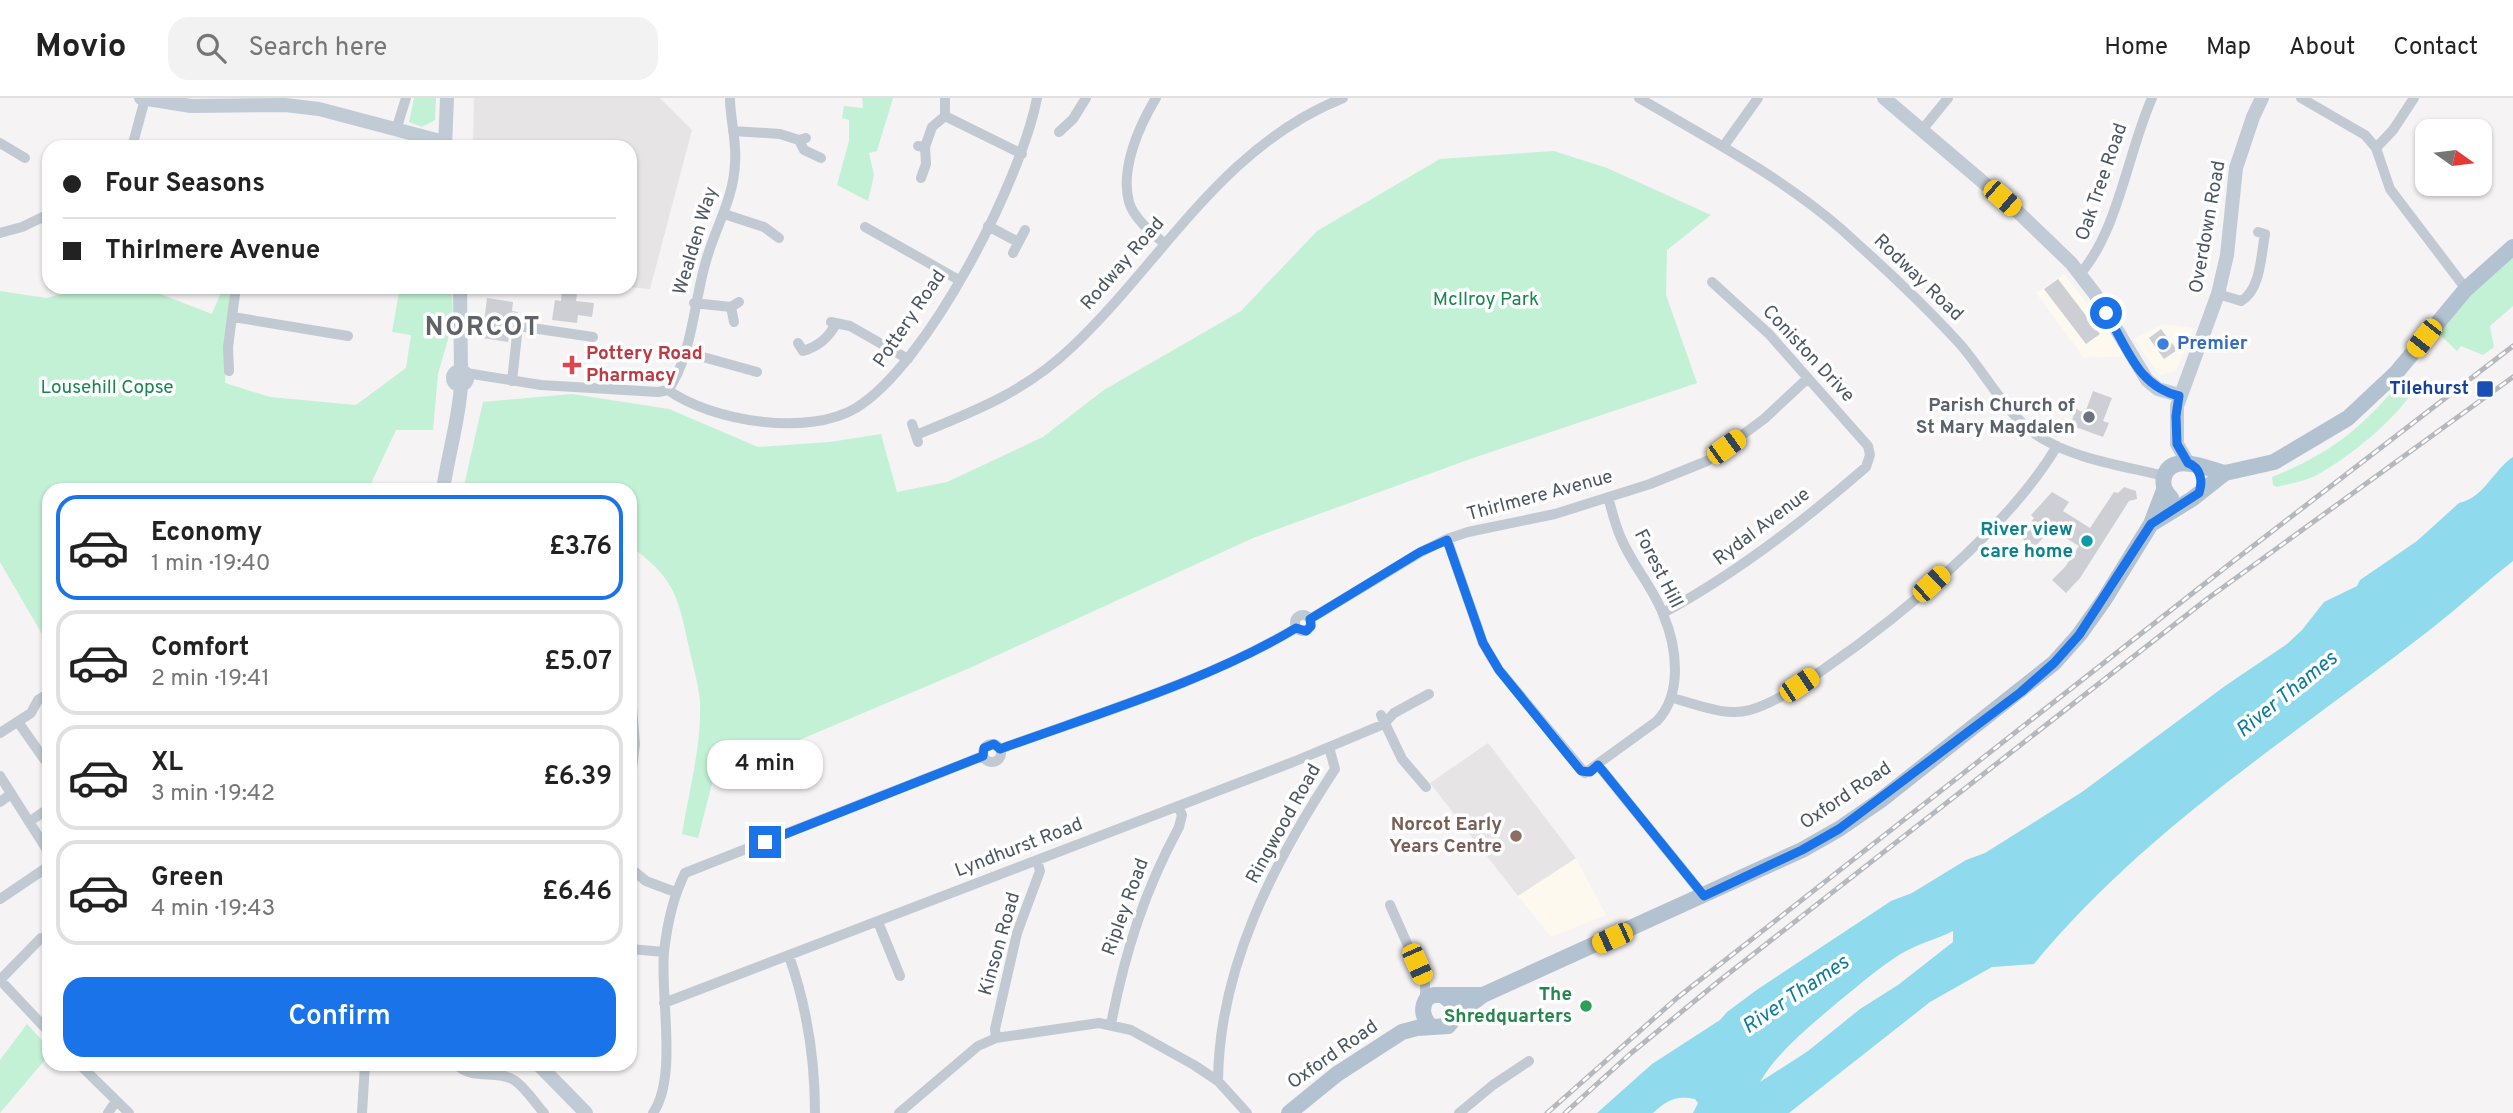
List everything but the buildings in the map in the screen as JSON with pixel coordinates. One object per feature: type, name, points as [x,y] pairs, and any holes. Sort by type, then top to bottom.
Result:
[{"type":"main road","points":[[2225,473],[2179,463],[2166,478],[2173,499],[2184,502],[2225,473],[2274,462],[2348,418],[2396,373],[2466,289],[2513,247]]},
{"type":"main road","points":[[2191,464],[2201,478],[2199,493]]},
{"type":"main road","name":"Oxford Road","points":[[1454,1017],[1483,995],[1802,850],[1847,824],[2021,692],[2054,663],[2079,635],[2151,524],[2166,478]]},
{"type":"main road","name":"Oxford Road","points":[[2151,524],[2184,502]]},
{"type":"main road","name":"Oxford Road","points":[[1289,1113],[1329,1080],[1402,1032],[1412,1017],[1433,1000],[1483,995]]},
{"type":"main road","points":[[1433,1000],[1452,1003],[1454,1017],[1448,1026],[1431,1027],[1425,1019],[1433,1000]]},
{"type":"main road","name":"Oxford Road","points":[[1402,1032],[1431,1027]]},
{"type":"street","points":[[396,130],[406,98]]},
{"type":"street","points":[[445,140],[447,98]]},
{"type":"street","name":"Wealden Way","points":[[668,390],[677,378],[685,352],[694,303],[707,257],[724,214],[736,162],[730,98]]},
{"type":"street","points":[[920,177],[926,164],[922,146],[932,127],[945,116],[945,98]]},
{"type":"street","name":"Pottery Road","points":[[460,377],[658,392],[668,390],[699,407],[758,421],[807,421],[832,418],[853,410],[881,391],[908,359],[959,280],[1010,184],[1022,153],[1037,98]]},
{"type":"street","points":[[1059,132],[1073,119],[1086,98]]},
{"type":"street","points":[[1156,98],[1134,146],[1126,182],[1129,205],[1164,243]]},
{"type":"street","name":"Rodway Road","points":[[915,434],[988,406],[1027,383],[1071,348],[1099,320],[1210,191],[1262,143],[1343,98]]},
{"type":"street","name":"Rodway Road","points":[[1639,98],[1723,147],[1806,203],[1887,270],[1960,344],[2026,426],[2057,446],[2166,478]]},
{"type":"street","points":[[1723,147],[1758,98]]},
{"type":"street","points":[[1884,98],[2017,211],[2080,274],[2147,380],[2158,389],[2179,396]]},
{"type":"street","points":[[1922,130],[1948,98]]},
{"type":"street","name":"Oak Tree Road","points":[[2080,274],[2101,247],[2140,125],[2152,98]]},
{"type":"street","name":"Overdown Road","points":[[2166,478],[2177,444],[2176,416],[2179,396],[2218,295],[2227,255],[2236,168],[2262,98]]},
{"type":"street","points":[[2301,98],[2365,135],[2376,148],[2390,189],[2466,289]]},
{"type":"street","points":[[2376,148],[2393,130],[2414,98]]},
{"type":"street","points":[[134,140],[143,99],[191,106],[308,108],[429,140]]},
{"type":"street","points":[[945,116],[1022,153]]},
{"type":"street","points":[[733,131],[780,134],[803,139],[804,150],[821,158]]},
{"type":"street","points":[[0,144],[26,158]]},
{"type":"street","points":[[724,214],[764,227],[779,238]]},
{"type":"street","points":[[0,233],[42,217]]},
{"type":"street","points":[[988,226],[1018,242]]},
{"type":"street","points":[[866,227],[959,280]]},
{"type":"street","points":[[1013,253],[1025,230]]},
{"type":"street","points":[[2218,295],[2241,301],[2254,289],[2265,234],[2258,232]]},
{"type":"street","name":"Coniston Drive","points":[[1712,282],[1769,334],[1868,446],[1870,455]]},
{"type":"street","points":[[229,371],[228,347],[235,294]]},
{"type":"street","points":[[444,483],[450,442],[460,408],[460,294]]},
{"type":"street","points":[[694,303],[735,305],[734,322]]},
{"type":"street","points":[[233,317],[348,335]]},
{"type":"street","points":[[798,342],[803,351],[815,347],[825,340],[834,323],[850,326],[908,359]]},
{"type":"street","points":[[507,381],[519,326],[593,337]]},
{"type":"street","points":[[685,352],[751,367]]},
{"type":"street","name":"Thirlmere Avenue","points":[[675,892],[685,873],[692,870],[983,756],[986,761],[995,762],[1000,758],[1000,749],[1130,702],[1260,649],[1296,628],[1300,631],[1308,630],[1312,624],[1310,619],[1420,552],[1447,540],[1468,532],[1555,514],[1650,484],[1707,461],[1764,419],[1808,378]]},
{"type":"street","points":[[2177,444],[2191,464]]},
{"type":"street","points":[[1447,540],[1483,643],[1499,670],[1581,771],[1590,772],[1657,720],[1672,698],[1729,712],[1748,711],[1781,698],[1855,648],[1913,601],[1984,534],[2043,470],[2057,446]]},
{"type":"street","name":"Rydal Avenue","points":[[1663,613],[1704,591],[1811,515],[1866,467],[1870,455]]},
{"type":"street","name":"Forest Hill","points":[[1608,497],[1620,538],[1663,613],[1672,645],[1675,681],[1672,698]]},
{"type":"street","name":"Lyndhurst Road","points":[[664,1003],[1329,747],[1429,694]]},
{"type":"street","points":[[0,733],[31,713],[42,698]]},
{"type":"street","points":[[1382,719],[1402,759],[1426,787]]},
{"type":"street","points":[[18,722],[42,756]]},
{"type":"street","name":"Ringwood Road","points":[[1218,1080],[1219,1047],[1228,996],[1245,940],[1278,864],[1335,769],[1329,747]]},
{"type":"street","points":[[1598,765],[1704,896]]},
{"type":"street","points":[[0,776],[42,842]]},
{"type":"street","points":[[0,802],[11,794]]},
{"type":"street","name":"Ripley Road","points":[[1111,1024],[1123,966],[1141,907],[1179,827],[1182,815],[1178,806]]},
{"type":"street","points":[[29,822],[42,813]]},
{"type":"street","name":"Kinson Road","points":[[996,1038],[995,1029],[1017,933],[1040,871],[1037,860]]},
{"type":"street","points":[[0,899],[42,871]]},
{"type":"street","points":[[637,874],[646,881],[675,892],[664,952],[665,1080],[653,1113]]},
{"type":"street","points":[[1390,905],[1433,1000]]},
{"type":"street","points":[[878,922],[900,976]]},
{"type":"street","points":[[41,937],[0,980],[42,1025]]},
{"type":"street","points":[[637,950],[664,952]]},
{"type":"street","points":[[789,956],[806,1012],[814,1076],[815,1113]]},
{"type":"street","points":[[899,1113],[978,1046],[996,1038],[1099,1023],[1130,1030],[1218,1080],[1247,1113]]},
{"type":"street","points":[[1459,1113],[1493,1084],[1529,1061]]},
{"type":"street","points":[[86,1071],[129,1113]]},
{"type":"street","points":[[362,1113],[365,1071]]},
{"type":"street","points":[[465,1071],[504,1076],[515,1081],[544,1113]]},
{"type":"street","points":[[545,1071],[586,1113]]},
{"type":"street","points":[[108,1113],[116,1101]]},
{"type":"shaded area","points":[[474,98],[660,98],[692,130],[650,289],[637,288],[637,140],[473,140]]},
{"type":"shaded area","points":[[2064,274],[2129,356],[2084,358],[2036,293]]},
{"type":"shaded area","points":[[2163,324],[2194,328],[2176,371],[2159,375],[2134,339]]},
{"type":"shaded area","name":"Norcot Early Years Centre","points":[[1488,743],[1576,858],[1518,896],[1430,783]]},
{"type":"shaded area","points":[[1576,858],[1606,915],[1551,937],[1518,896]]},
{"type":"green space","points":[[414,98],[436,98],[435,120],[422,127],[409,122]]},
{"type":"green space","points":[[862,98],[893,98],[877,151],[869,153],[874,175],[868,201],[837,185],[849,141],[849,120],[842,118],[844,106],[863,108]]},
{"type":"green space","name":"McIlroy Park","points":[[1554,151],[1607,168],[1711,215],[1667,250],[1666,295],[1697,383],[1473,458],[1253,538],[965,670],[714,776],[698,838],[682,834],[699,734],[698,687],[681,611],[671,587],[655,567],[637,552],[637,483],[465,483],[483,402],[572,394],[669,409],[758,447],[830,442],[881,434],[897,492],[947,482],[1043,437],[1104,390],[1241,311],[1317,231],[1440,159]]},
{"type":"green space","points":[[2513,255],[2513,306],[2490,326],[2494,347],[2483,355],[2461,346],[2457,351],[2438,333],[2474,285]]},
{"type":"green space","name":"Lousehill Copse","points":[[0,291],[46,298],[62,294],[160,294],[212,314],[220,294],[235,294],[226,346],[225,383],[270,397],[356,405],[406,368],[411,335],[392,332],[399,294],[452,294],[453,322],[438,374],[433,430],[396,430],[371,483],[42,483],[42,634],[0,562]]},
{"type":"green space","points":[[2403,378],[2417,385],[2398,411],[2372,436],[2343,459],[2315,476],[2277,487],[2273,485],[2272,477],[2311,459],[2360,425]]},
{"type":"green space","points":[[27,1024],[42,1040],[42,1063],[0,1113],[0,1060]]},
{"type":"water","name":"River Thames","points":[[2513,457],[2513,561],[2431,629],[2275,746],[2173,827],[2077,915],[2034,964],[1992,967],[1930,1002],[1789,1113],[1693,1113],[1698,1103],[1695,1099],[1677,1098],[1653,1113],[1597,1113],[1652,1064],[1720,1020],[1758,989],[1891,901],[1912,893],[1966,860],[1985,853],[2082,792],[2225,686],[2287,644],[2324,602],[2357,586],[2360,580],[2417,541],[2459,503],[2482,490]],"holes":[[[1953,931],[1953,942],[1898,985],[1860,1009],[1808,1051],[1760,1082],[1795,1039],[1883,966],[1905,951]]]},
{"type":"railway","points":[[1547,1113],[1677,998],[2231,563],[2513,346]]},
{"type":"railway","points":[[1565,1113],[1630,1054],[1719,981],[2207,599],[2513,377]]},
{"type":"place","name":"Premier","points":[[2163,344]]},
{"type":"place","name":"Pottery Road Pharmacy","points":[[572,365]]},
{"type":"place","name":"Tilehurst","points":[[2485,389]]},
{"type":"place","name":"Parish Church of St Mary Magdalen","points":[[2089,417]]},
{"type":"place","name":"River view care home","points":[[2087,541]]},
{"type":"place","name":"Norcot Early Years Centre","points":[[1516,836]]},
{"type":"place","name":"The Shredquarters","points":[[1586,1006]]},
{"type":"district","name":"NORCOT","points":[[483,328]]},
{"type":"route","points":[[765,842],[983,756],[984,748],[988,744],[997,745],[1000,749],[1130,702],[1260,649],[1296,628],[1306,631],[1311,626],[1310,619],[1420,552],[1447,540],[1483,643],[1499,670],[1581,771],[1590,772],[1598,765],[1704,896],[1830,835],[1881,800],[2021,692],[2054,663],[2079,635],[2151,524],[2199,493],[2202,482],[2199,473],[2188,463],[2177,444],[2175,425],[2179,396],[2151,385],[2131,357],[2106,313]]}]
